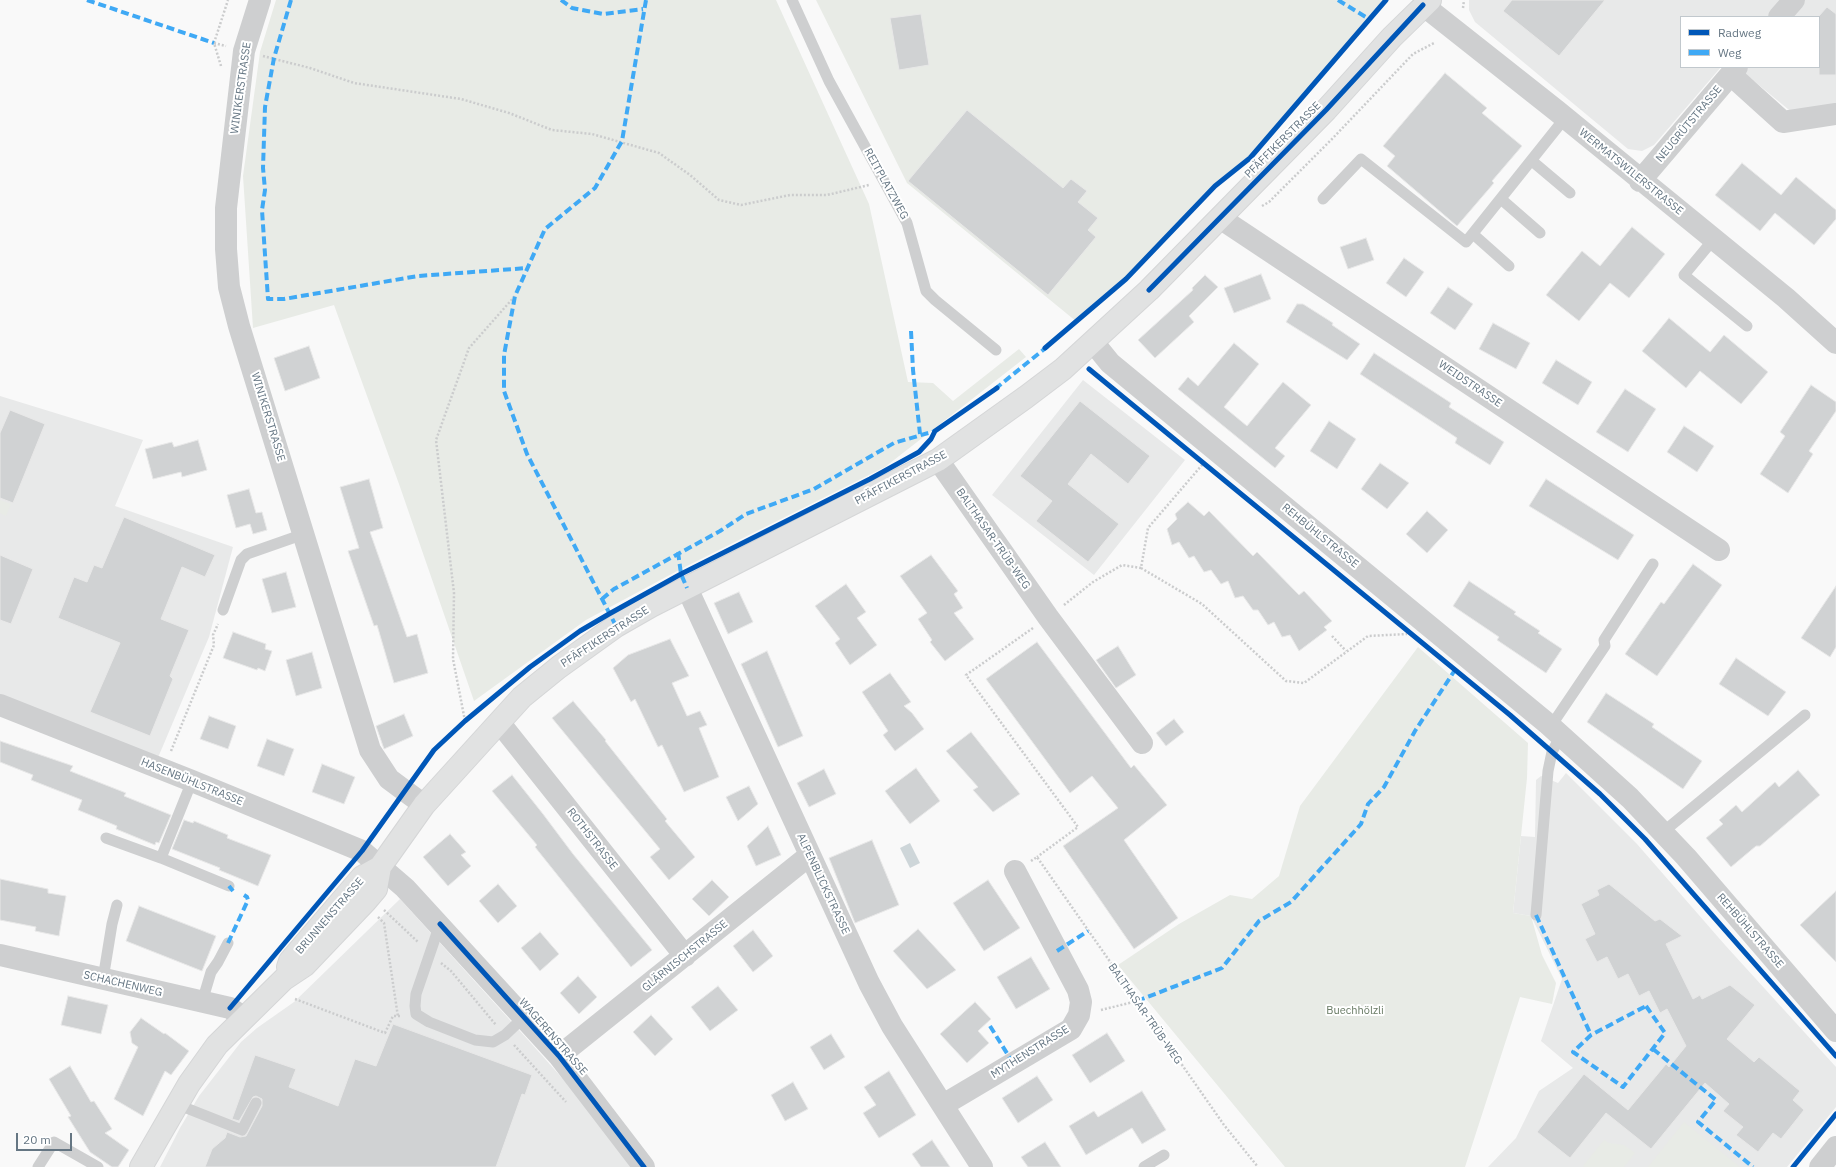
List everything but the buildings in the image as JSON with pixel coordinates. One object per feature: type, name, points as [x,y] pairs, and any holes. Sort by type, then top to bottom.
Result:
[{"type":"main road","name":"PFÄFFIKERSTRASSE","points":[[380,867],[424,805],[522,697],[564,663],[616,626],[687,588],[938,460],[1026,397],[1093,342],[1149,290],[1326,110],[1426,2]]},
{"type":"main road","name":"BRUNNENSTRASSE","points":[[141,1167],[176,1104],[217,1045],[284,979],[297,972],[305,965],[376,889],[380,867]]},
{"type":"street","name":"WINIKERSTRASSE","points":[[260,0],[244,51],[226,208],[226,249],[230,287],[239,326],[370,750],[389,779],[424,805]]},
{"type":"street","points":[[1780,16],[1794,0]]},
{"type":"street","name":"WERMATSWILERSTRASSE","points":[[1426,2],[1640,181],[1786,298],[1836,343]]},
{"type":"street","points":[[1734,71],[1783,122],[1836,114]]},
{"type":"street","name":"NEUGRÜTSTRASSE","points":[[1640,181],[1734,71]]},
{"type":"street","name":"WEIDSTRASSE","points":[[1220,218],[1720,550]]},
{"type":"street","name":"REHBÜHLSTRASSE","points":[[1093,342],[1110,363],[1556,731],[1630,798],[1663,832],[1836,1031]]},
{"type":"street","name":"BALTHASAR-TRÜB-WEG","points":[[938,460],[1048,617],[1142,743]]},
{"type":"street","name":"ALPENBLICKSTRASSE","points":[[687,588],[869,983],[889,1020],[982,1167]]},
{"type":"street","name":"HASENBÜHLSTRASSE","points":[[0,705],[192,781],[362,851],[380,867]]},
{"type":"street","name":"ROTHSTRASSE","points":[[499,722],[685,956]]},
{"type":"street","name":"GLÄRNISCHSTRASSE","points":[[559,1056],[810,855]]},
{"type":"street","name":"WAGERENSTRASSE","points":[[380,867],[405,888],[440,924],[559,1056],[644,1167]]},
{"type":"street","name":"MYTHENSTRASSE","points":[[943,1105],[1071,1029],[1079,1015],[1081,1002],[1078,990],[1015,871]]},
{"type":"street","name":"SCHACHENWEG","points":[[1,957],[230,1008],[244,1018]]},
{"type":"street","points":[[1820,1167],[1836,1147]]},
{"type":"lane","name":"REITPLATZWEG","points":[[792,0],[829,80],[907,223],[926,291],[996,350]]},
{"type":"lane","points":[[1323,199],[1360,159],[1466,242],[1565,118]]},
{"type":"lane","points":[[1532,161],[1570,193]]},
{"type":"lane","points":[[1501,199],[1540,233]]},
{"type":"lane","points":[[1473,234],[1509,266]]},
{"type":"lane","points":[[1713,240],[1684,276],[1748,326]]},
{"type":"lane","points":[[223,610],[241,560],[247,554],[304,534]]},
{"type":"lane","points":[[1536,915],[1548,771],[1556,731],[1605,646],[1604,640],[1653,564]]},
{"type":"lane","points":[[1663,832],[1805,715]]},
{"type":"lane","points":[[161,858],[192,781]]},
{"type":"lane","points":[[106,838],[161,858],[229,886]]},
{"type":"lane","points":[[103,979],[112,924],[117,905]]},
{"type":"lane","points":[[440,924],[416,994],[416,1014],[428,1022],[476,1040],[493,1042],[505,1035],[524,1017]]},
{"type":"lane","points":[[202,1002],[211,972],[228,943]]},
{"type":"lane","points":[[176,1104],[242,1130],[256,1103]]},
{"type":"lane","points":[[38,1167],[54,1142],[98,1167]]},
{"type":"lane","points":[[1144,1167],[1164,1155]]},
{"type":"path","points":[[1463,8],[1464,0]]},
{"type":"path","points":[[1260,207],[1269,202],[1413,54],[1434,43]]},
{"type":"path","points":[[244,51],[310,68],[354,83],[409,90],[461,99],[509,113],[552,130],[592,134],[622,141],[659,153],[690,174],[719,200],[741,205],[790,195],[827,195],[866,186],[883,179]]},
{"type":"path","points":[[465,721],[453,659],[454,593],[436,440],[470,348],[515,296]]},
{"type":"path","points":[[1141,568],[1148,528],[1204,463]]},
{"type":"path","points":[[1015,871],[1078,827],[966,675],[1048,617],[1093,582],[1122,565],[1141,568],[1202,604],[1286,681],[1304,683],[1368,636],[1411,634]]},
{"type":"path","points":[[164,770],[214,645],[213,635],[223,610]]},
{"type":"path","points":[[1332,636],[1346,651]]},
{"type":"path","points":[[377,916],[384,924],[398,1017]]},
{"type":"path","points":[[295,999],[385,1033],[393,1016],[398,1017],[416,1014]]},
{"type":"path","points":[[1079,1015],[1137,1001]]},
{"type":"shaded area","points":[[1469,0],[1836,0],[1836,109],[1794,114],[1738,68],[1820,68],[1820,16],[1680,16],[1680,68],[1720,68],[1654,145],[1642,151],[1628,149],[1475,22],[1469,10]]},
{"type":"shaded area","points":[[1083,380],[1185,460],[1094,575],[992,495]]},
{"type":"shaded area","points":[[0,396],[143,440],[115,506],[233,547],[209,637],[157,760],[0,705]]},
{"type":"shaded area","points":[[1566,773],[1637,844],[1725,945],[1836,1067],[1836,1107],[1787,1167],[1488,1167],[1516,1138],[1539,1091],[1573,1068],[1541,1041],[1562,979],[1531,916],[1513,913],[1521,836],[1535,837],[1536,780],[1541,776],[1558,783]]},
{"type":"shaded area","points":[[910,843],[920,863],[910,868],[900,848]]},
{"type":"shaded area","points":[[400,899],[588,1107],[636,1167],[160,1167],[180,1128],[199,1096],[241,1042],[257,1028],[294,1002]]},
{"type":"green space","points":[[276,0],[776,0],[869,204],[908,382],[933,383],[953,401],[1019,349],[1026,357],[885,467],[679,570],[586,620],[474,701],[399,484],[334,305],[253,328],[243,176],[260,52]]},
{"type":"green space","points":[[816,0],[1386,0],[1250,158],[1215,186],[1126,279],[1077,322],[907,183]]},
{"type":"green space","points":[[0,500],[11,504],[6,516],[0,513]]},
{"type":"green space","name":"Buechhölzli","points":[[1418,647],[1528,743],[1527,778],[1513,913],[1531,916],[1542,955],[1556,983],[1552,1004],[1520,997],[1465,1167],[1285,1167],[1118,965],[1179,924],[1230,895],[1252,899],[1279,876],[1300,806]]},
{"type":"green space","points":[[1684,1122],[1740,1167],[1648,1167]]},
{"type":"green space","points":[[1604,1140],[1609,1143],[1624,1145],[1635,1153],[1624,1167],[1583,1166]]},
{"type":"marked path","points":[[87,0],[214,43]]},
{"type":"marked path","points":[[291,0],[274,58],[265,107],[263,168],[265,190],[262,210],[268,299],[284,299],[418,276],[528,268]]},
{"type":"marked path","points":[[561,0],[572,8],[603,14],[643,9]]},
{"type":"marked path","points":[[616,626],[527,454],[504,391],[504,355],[515,296],[545,229],[595,188],[622,141],[646,0]]},
{"type":"marked path","points":[[1338,0],[1369,19]]},
{"type":"marked path","points":[[911,331],[913,370],[920,434]]},
{"type":"marked path","points":[[995,389],[1048,346]]},
{"type":"marked path","points":[[602,599],[614,589],[720,531],[746,514],[814,489],[894,443],[935,431]]},
{"type":"marked path","points":[[678,552],[681,574],[687,588]]},
{"type":"marked path","points":[[1137,1001],[1222,968],[1259,921],[1291,902],[1361,824],[1368,804],[1384,787],[1415,731],[1455,670]]},
{"type":"marked path","points":[[229,886],[233,891]]},
{"type":"marked path","points":[[228,943],[248,900],[244,895]]},
{"type":"marked path","points":[[1536,915],[1591,1035]]},
{"type":"marked path","points":[[1057,951],[1088,931]]},
{"type":"marked path","points":[[1646,1006],[1665,1033],[1623,1087],[1573,1052],[1591,1035],[1646,1006]]},
{"type":"marked path","points":[[990,1026],[1013,1063]]},
{"type":"marked path","points":[[1653,1049],[1716,1100],[1698,1122],[1753,1167]]},
{"type":"cycle path","points":[[1045,348],[1126,279],[1215,186],[1250,158],[1386,0]]},
{"type":"cycle path","points":[[1149,290],[1326,110],[1423,5]]},
{"type":"cycle path","points":[[1089,369],[1510,715],[1600,794],[1645,839],[1836,1056]]},
{"type":"cycle path","points":[[230,1008],[362,851],[434,750],[465,721],[530,667],[580,631],[681,574],[870,479],[919,452],[931,439],[935,431],[997,388]]},
{"type":"cycle path","points":[[440,924],[559,1056],[644,1167]]},
{"type":"cycle path","points":[[1793,1167],[1836,1114]]}]
